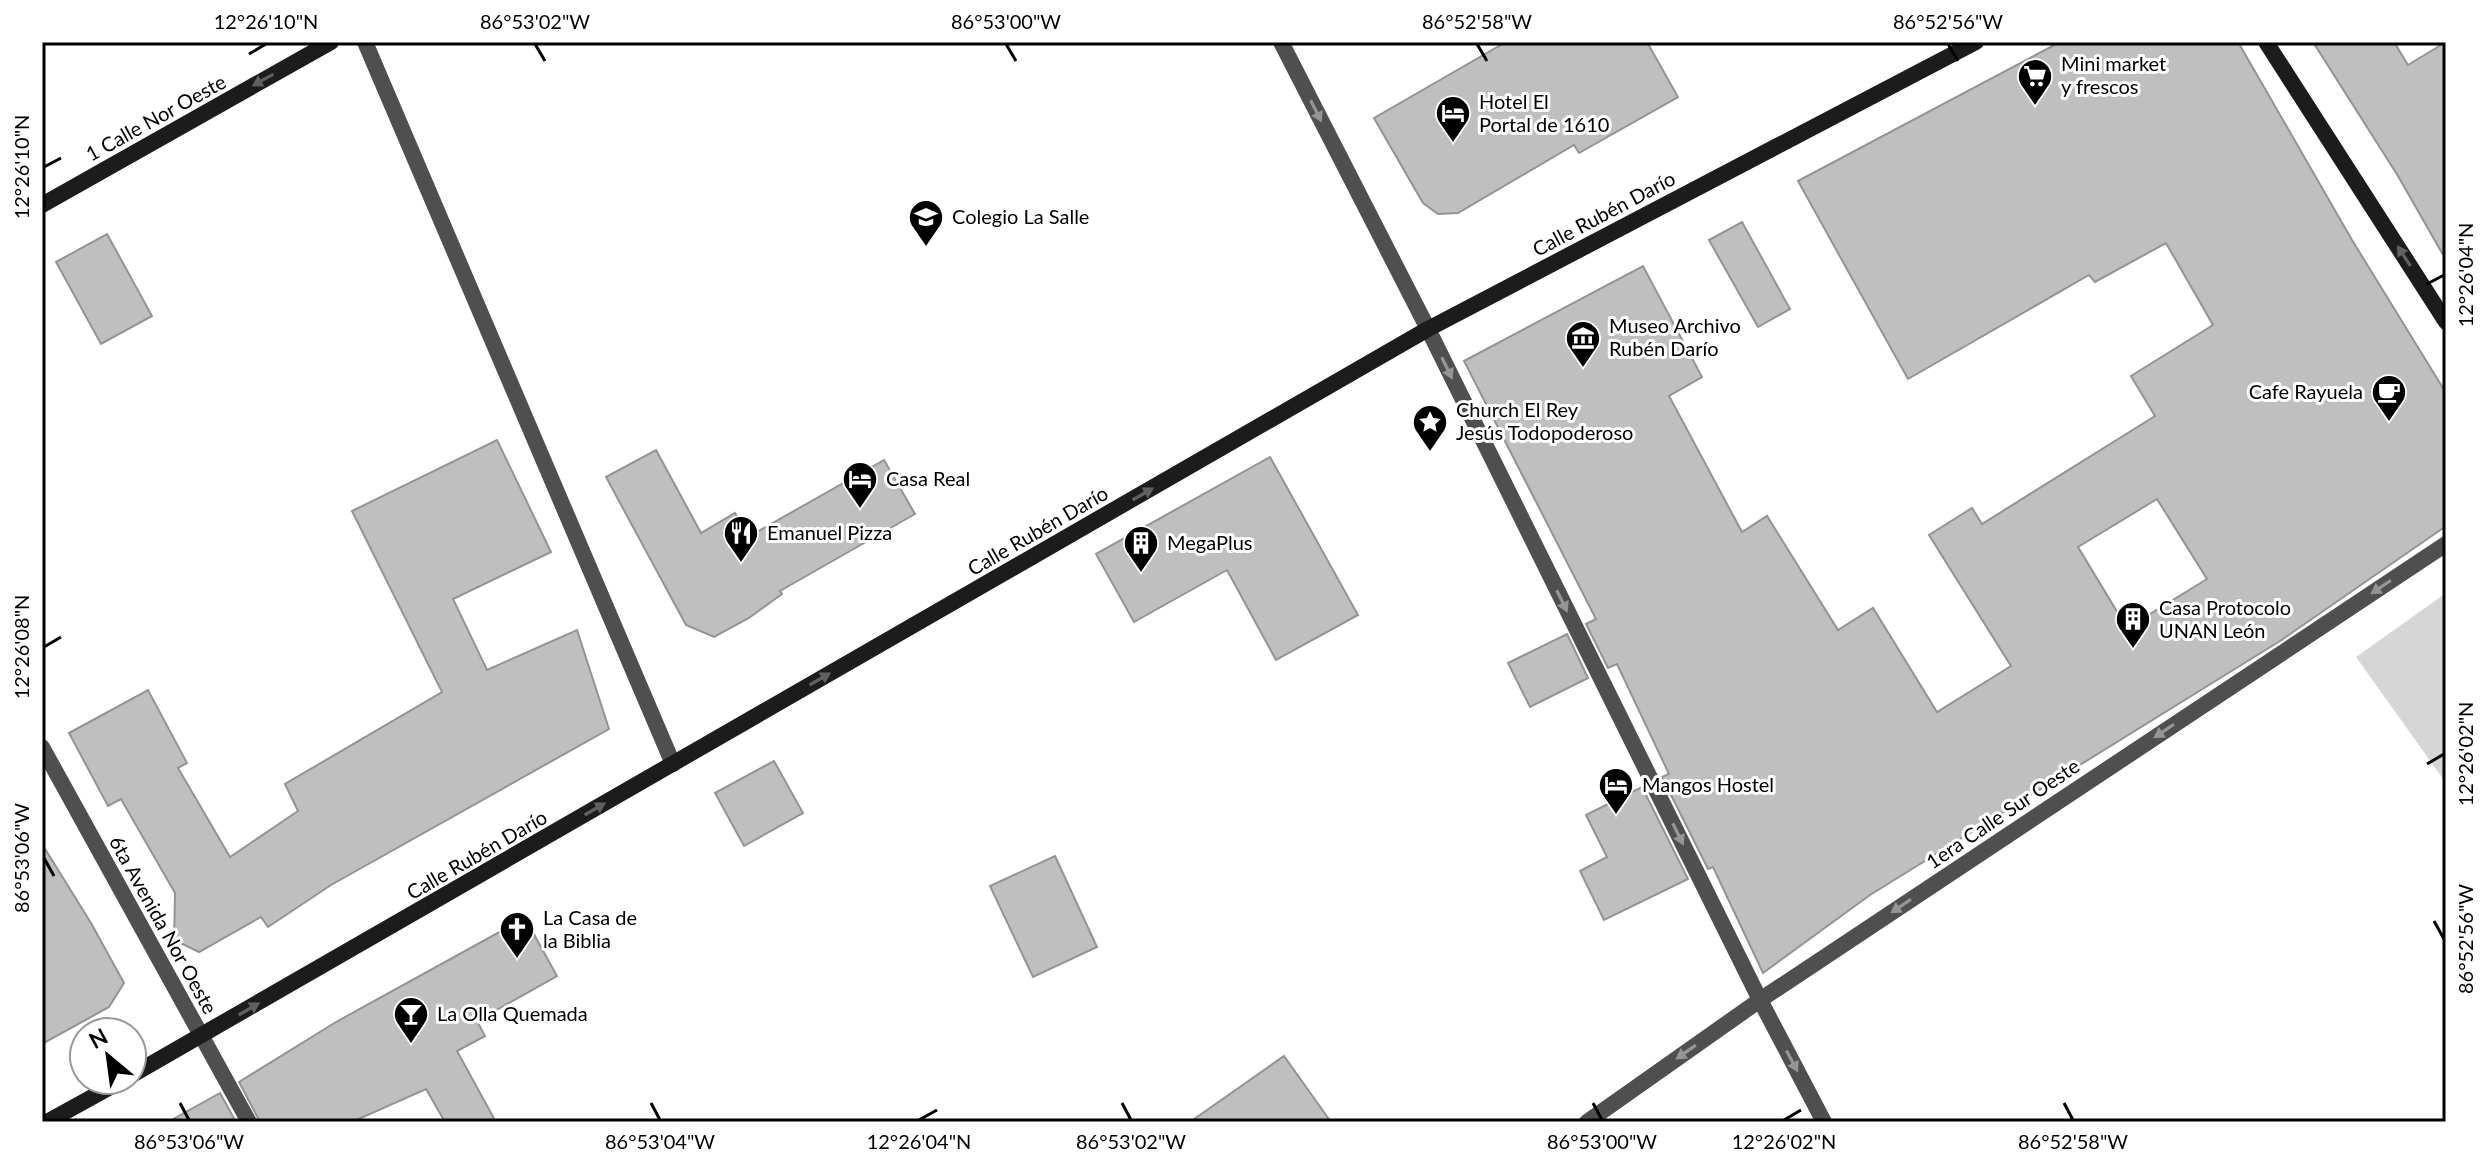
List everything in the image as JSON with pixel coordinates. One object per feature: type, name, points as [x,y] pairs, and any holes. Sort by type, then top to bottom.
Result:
[{"type":"street","name":"1 Calle Nor Oeste","points":[[42,205],[331,42]]},
{"type":"street","points":[[365,42],[673,764]]},
{"type":"street","points":[[1281,42],[1428,329],[1760,1000],[1824,1122]]},
{"type":"street","name":"Calle Rubén Darío","points":[[148,1066],[1428,329],[1976,42]]},
{"type":"street","points":[[2266,42],[2446,322]]},
{"type":"street","name":"1era Calle Sur Oeste","points":[[1587,1122],[1760,1000],[2446,544]]},
{"type":"street","name":"6ta Avenida Nor Oeste","points":[[42,747],[249,1122]]},
{"type":"street","points":[[47,1122],[94,1096]]},
{"type":"shaded area","points":[[2446,593],[2446,783],[2356,657]]},
{"type":"building","points":[[1506,42],[1647,42],[1678,97],[1579,153],[1574,145],[1458,213],[1438,214],[1423,203],[1374,118]]},
{"type":"building","points":[[2060,42],[2238,42],[2352,240],[2446,393],[2446,526],[2280,641],[1870,895],[1763,973],[1713,867],[1708,869],[1662,777],[1669,774],[1617,664],[1608,668],[1586,624],[1596,619],[1464,361],[1643,266],[1702,377],[1669,396],[1742,532],[1767,516],[1838,630],[1873,608],[1937,712],[2011,666],[1929,535],[1972,508],[1982,524],[2155,416],[2131,376],[2213,325],[2166,243],[2095,282],[2089,275],[1908,379],[1798,181]],"holes":[[[2157,499],[2207,579],[2127,628],[2078,547]]]},
{"type":"building","points":[[2313,42],[2394,42],[2408,65],[2446,42],[2446,260],[2398,176]]},
{"type":"building","points":[[1742,222],[1790,309],[1758,327],[1709,240]]},
{"type":"building","points":[[107,234],[152,316],[101,344],[56,262]]},
{"type":"building","points":[[497,440],[551,552],[453,599],[487,670],[577,630],[609,729],[331,885],[268,927],[261,917],[199,952],[174,940],[175,893],[121,799],[108,806],[69,733],[148,690],[187,763],[178,768],[230,857],[298,811],[285,784],[442,692],[352,511]]},
{"type":"building","points":[[656,450],[701,533],[735,513],[748,537],[884,460],[915,514],[780,591],[782,594],[749,618],[714,637],[686,625],[606,477]]},
{"type":"building","points":[[1270,457],[1358,615],[1276,660],[1227,570],[1134,622],[1096,554]]},
{"type":"building","points":[[1567,634],[1588,678],[1530,707],[1508,663]]},
{"type":"building","points":[[774,761],[803,813],[744,846],[715,793]]},
{"type":"building","points":[[1642,787],[1688,879],[1604,920],[1580,871],[1607,857],[1586,815]]},
{"type":"building","points":[[42,844],[124,983],[109,1007],[93,1016],[68,1016],[68,1030],[42,1044]]},
{"type":"building","points":[[1055,856],[1097,947],[1033,977],[990,886]]},
{"type":"building","points":[[525,918],[557,976],[477,1021],[485,1036],[457,1051],[496,1122],[445,1122],[426,1089],[352,1122],[260,1122],[239,1082],[336,1022]]},
{"type":"building","points":[[1284,1056],[1331,1122],[1190,1122]]},
{"type":"building","points":[[220,1093],[236,1122],[168,1122]]},
{"type":"place","name":"Mini market y frescos","points":[[2035,107]]},
{"type":"place","name":"Hotel El Portal de 1610","points":[[1453,144]]},
{"type":"place","name":"Colegio La Salle","points":[[926,248]]},
{"type":"place","name":"Museo Archivo Rubén Darío","points":[[1583,369]]},
{"type":"place","name":"Cafe Rayuela","points":[[2389,423]]},
{"type":"place","name":"Church El Rey Jesús Todopoderoso","points":[[1430,453]]},
{"type":"place","name":"Casa Real","points":[[860,510]]},
{"type":"place","name":"Emanuel Pizza","points":[[741,564]]},
{"type":"place","name":"MegaPlus","points":[[1141,574]]},
{"type":"place","name":"Casa Protocolo UNAN León","points":[[2133,650]]},
{"type":"place","name":"Mangos Hostel","points":[[1616,816]]},
{"type":"place","name":"La Casa de la Biblia","points":[[517,960]]},
{"type":"place","name":"La Olla Quemada","points":[[411,1045]]}]
